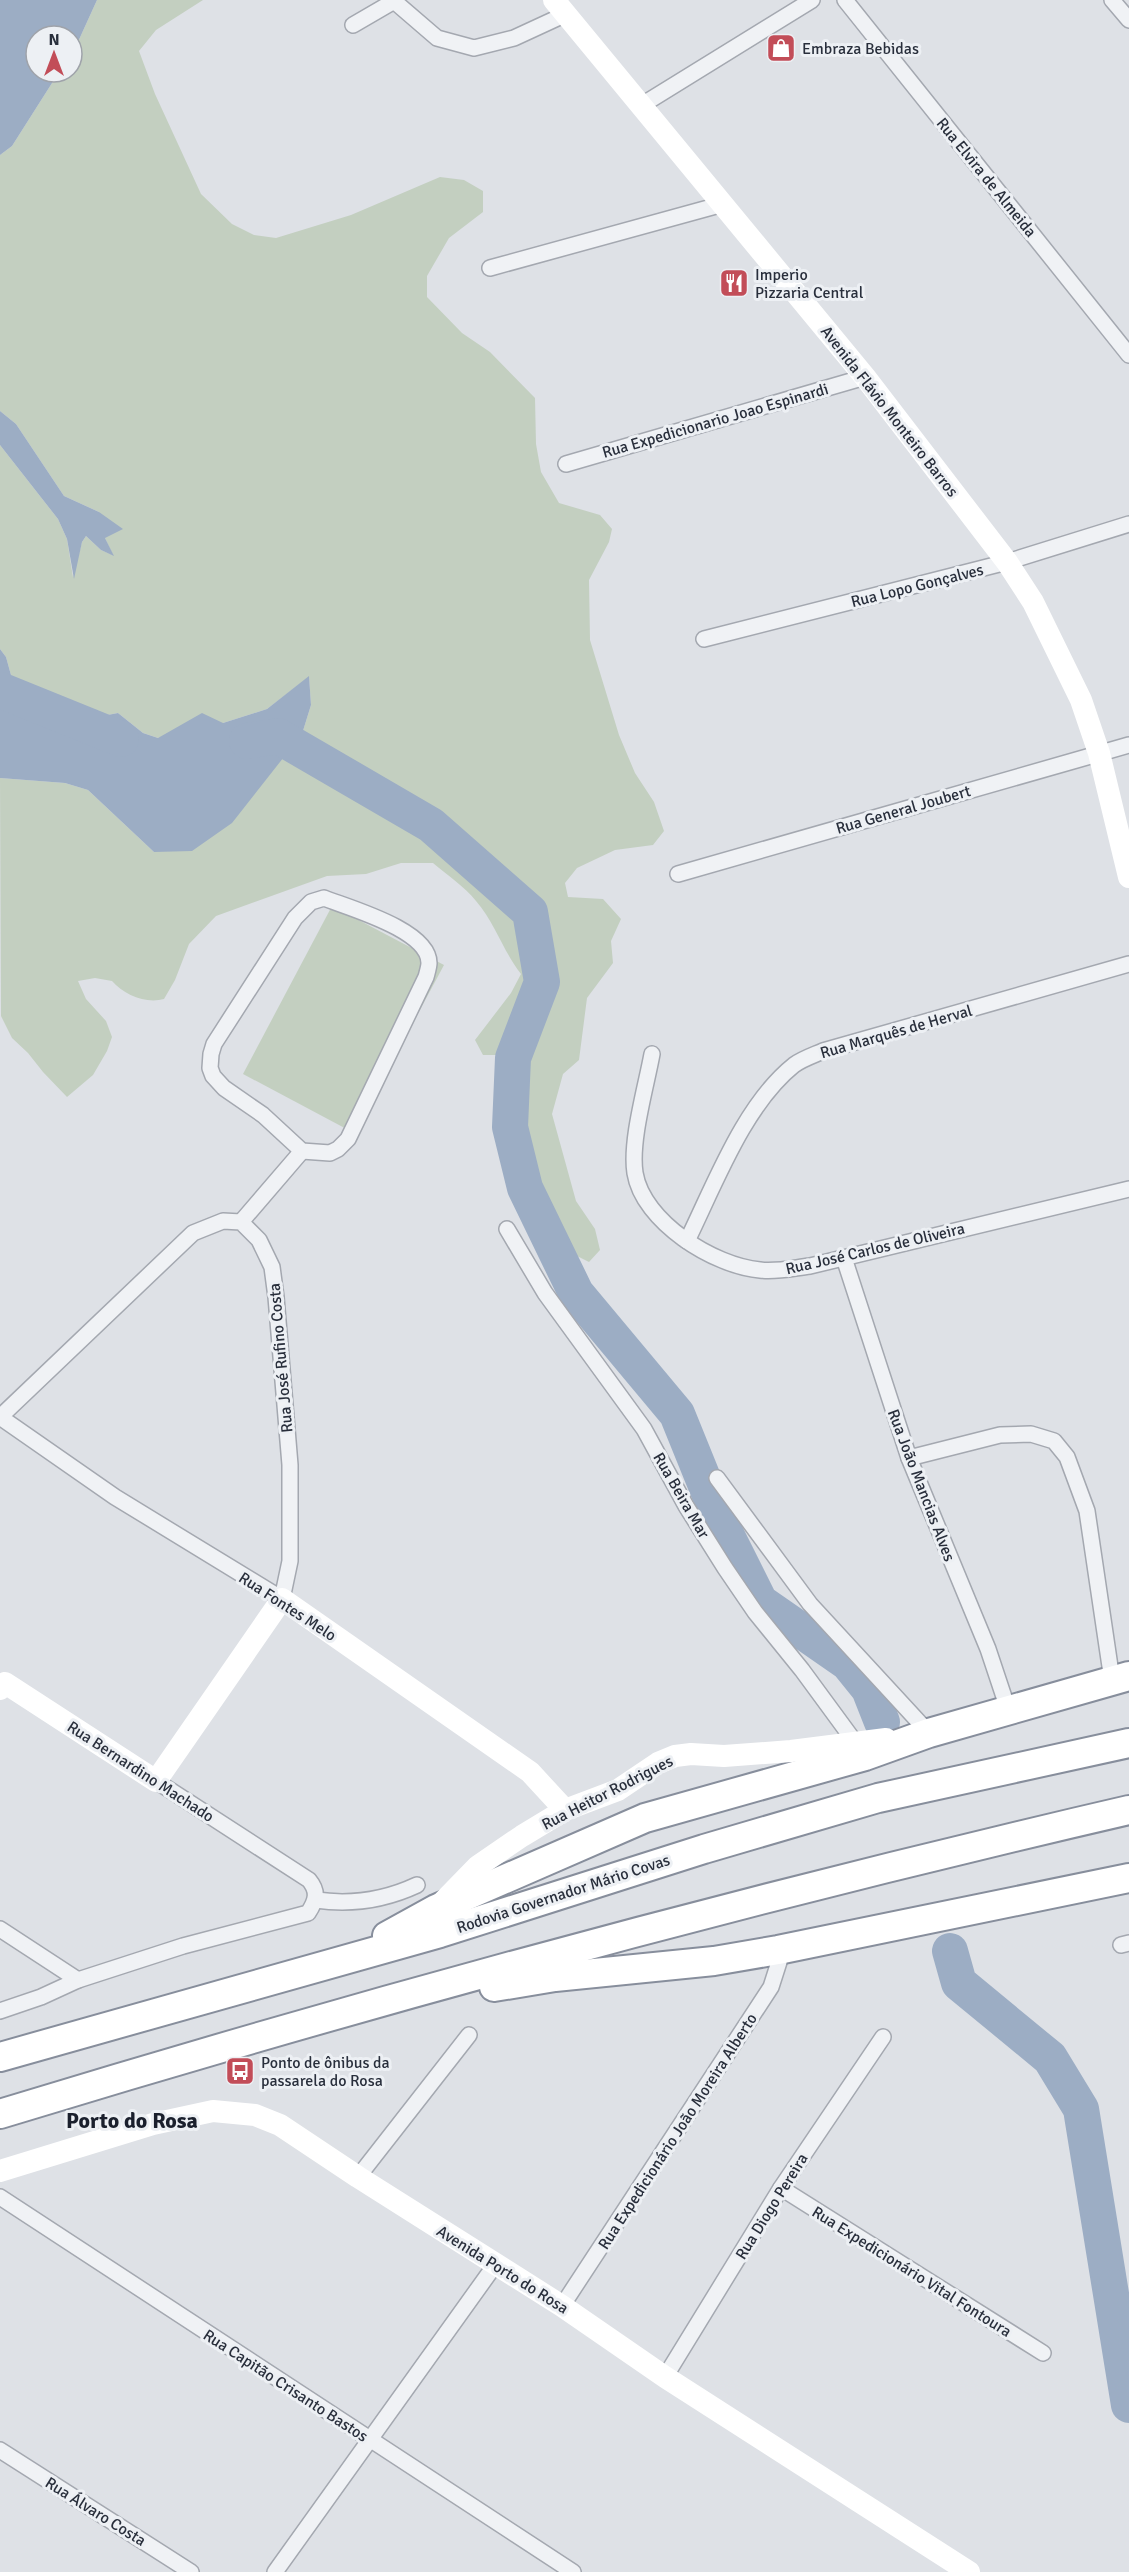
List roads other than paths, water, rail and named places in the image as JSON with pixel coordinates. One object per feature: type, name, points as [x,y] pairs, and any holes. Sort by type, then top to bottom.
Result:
[{"type":"highway","points":[[337,1962],[436,1909],[645,1818],[891,1742],[1120,1678]]},
{"type":"highway","name":"Rodovia Governador Mário Covas","points":[[0,2057],[440,1933],[704,1849],[878,1798],[1129,1743]]},
{"type":"highway","points":[[0,2117],[219,2048],[454,1980],[729,1907],[1129,1810]]},
{"type":"highway","points":[[0,2117],[65,2109],[402,2010],[496,1986],[555,1977],[714,1961],[1129,1878]]},
{"type":"street","points":[[353,25],[395,0],[437,38],[474,48],[514,38],[560,7]]},
{"type":"street","points":[[642,105],[812,0]]},
{"type":"street","name":"Rua Elvira de Almeida","points":[[845,0],[1129,355]]},
{"type":"street","points":[[1112,0],[1129,20]]},
{"type":"street","name":"Avenida Flávio Monteiro Barros","points":[[560,7],[865,377],[1007,562],[1034,602],[1081,700],[1099,753],[1129,877]]},
{"type":"street","points":[[490,268],[723,204]]},
{"type":"street","name":"Rua Expedicionario Joao Espinardi","points":[[566,464],[865,377]]},
{"type":"street","name":"Rua Lopo Gonçalves","points":[[704,639],[1007,562],[1129,524]]},
{"type":"street","name":"Rua General Joubert","points":[[678,874],[1129,745]]},
{"type":"street","points":[[324,898],[397,926],[423,947],[429,963],[426,977],[348,1139],[330,1153],[302,1151],[263,1115],[224,1088],[213,1077],[211,1054],[214,1044],[295,918],[311,902],[324,898]]},
{"type":"street","name":"Rua Marquês de Herval","points":[[687,1241],[749,1116],[769,1090],[795,1064],[823,1051],[1129,964]]},
{"type":"street","name":"Rua José Carlos de Oliveira","points":[[652,1054],[634,1154],[635,1175],[645,1196],[664,1223],[687,1241],[723,1261],[758,1270],[781,1270],[844,1258],[1129,1189]]},
{"type":"street","points":[[0,1417],[193,1233],[223,1221],[242,1222],[302,1151]]},
{"type":"street","name":"Rua José Rufino Costa","points":[[156,1781],[282,1599],[290,1561],[290,1464],[272,1267],[259,1240],[242,1222]]},
{"type":"street","name":"Rua Beira Mar","points":[[507,1228],[545,1293],[644,1429],[686,1506],[737,1585],[891,1742]]},
{"type":"street","name":"Rua João Mancias Alves","points":[[844,1258],[872,1351],[909,1458],[988,1649],[1008,1709]]},
{"type":"street","name":"Rua Fontes Melo","points":[[0,1417],[115,1497],[282,1599],[530,1772],[565,1810]]},
{"type":"street","points":[[909,1458],[1000,1435],[1031,1434],[1054,1441],[1067,1457],[1087,1511],[1120,1678]]},
{"type":"street","points":[[717,1478],[810,1604],[891,1742]]},
{"type":"street","name":"Rua Bernardino Machado","points":[[2,1684],[309,1880],[315,1886],[316,1900]]},
{"type":"street","name":"Rua Heitor Rodrigues","points":[[436,1909],[478,1866],[565,1810],[618,1790],[658,1763],[675,1756],[692,1754],[724,1756],[891,1742]]},
{"type":"street","points":[[0,2011],[41,1997],[78,1980],[191,1944],[308,1913],[316,1900],[340,1904],[392,1896],[417,1885]]},
{"type":"street","points":[[0,1929],[78,1980]]},
{"type":"street","name":"Rua Expedicionário João Moreira Alberto","points":[[562,2306],[771,1987],[779,1962],[778,1950]]},
{"type":"street","points":[[358,2177],[469,2035]]},
{"type":"street","name":"Rua Diogo Pereira","points":[[665,2377],[781,2188],[883,2037]]},
{"type":"street","name":"Avenida Porto do Rosa","points":[[0,2171],[153,2124],[213,2111],[255,2115],[284,2127],[358,2177],[562,2306],[665,2377],[969,2572]]},
{"type":"street","name":"Rua Expedicionário Vital Fontoura","points":[[781,2188],[1043,2353]]},
{"type":"street","name":"Rua Capitão Crisanto Bastos","points":[[0,2197],[573,2572]]},
{"type":"street","points":[[275,2572],[495,2265]]},
{"type":"street","name":"Rua Álvaro Costa","points":[[0,2452],[182,2569]]},
{"type":"water","points":[[0,0],[97,0],[84,29],[84,24],[24,24],[24,84],[51,84],[12,146],[0,155]]},
{"type":"water","points":[[0,411],[16,424],[64,496],[99,512],[123,529],[105,538],[114,556],[101,550],[86,536],[82,542],[74,579],[67,539],[58,519],[0,445]]},
{"type":"water","points":[[0,649],[6,657],[22,715],[55,725],[118,713],[143,733],[158,738],[202,713],[223,723],[267,709],[309,676],[311,705],[302,734],[232,823],[192,851],[154,852],[88,790],[65,783],[0,778]]},
{"type":"waterway","points":[[0,690],[121,739]]},
{"type":"waterway","points":[[247,741],[278,736],[431,825],[530,912],[542,982],[513,1058],[510,1127],[525,1188],[576,1293],[677,1414],[724,1530],[760,1602],[848,1663],[869,1689],[882,1722]]},
{"type":"waterway","points":[[950,1951],[959,1983],[1050,2058],[1081,2109],[1129,2405]]},
{"type":"place","name":"Embraza Bebidas","points":[[781,48]]},
{"type":"place","name":"Imperio Pizzaria Central","points":[[734,283]]},
{"type":"place","name":"Ponto de ônibus da passarela do Rosa","points":[[240,2071]]},
{"type":"district","name":"Porto do Rosa","points":[[132,2120]]}]
